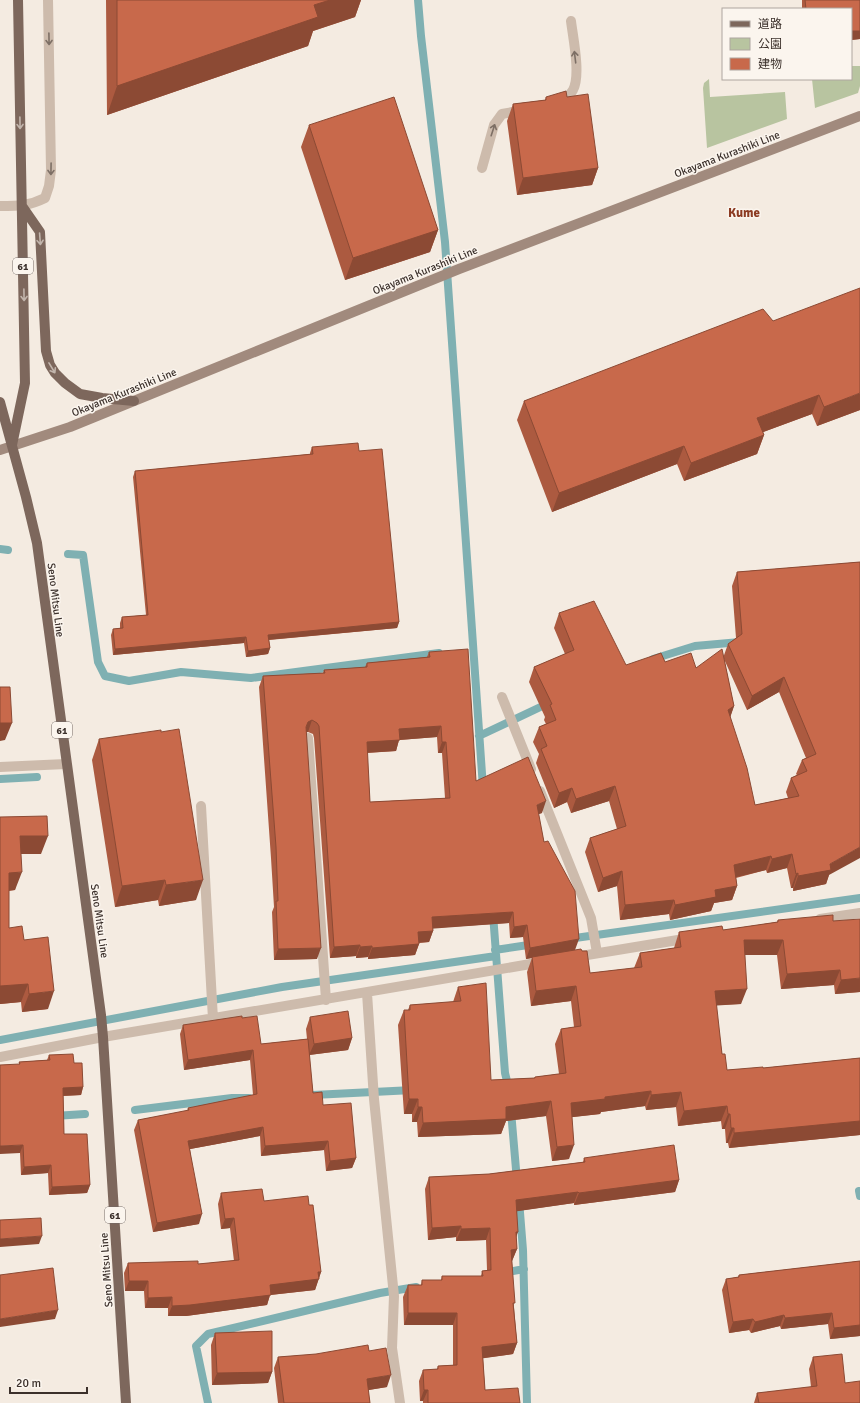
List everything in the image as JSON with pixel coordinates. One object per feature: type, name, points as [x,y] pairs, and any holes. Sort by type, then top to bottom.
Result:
[{"type":"main road","name":"Seno Mitsu Line","points":[[12,446],[25,383],[18,0]]},
{"type":"main road","name":"Okayama Kurashiki Line","points":[[0,450],[70,427],[458,269],[860,116]]},
{"type":"main road","points":[[22,206],[40,232],[46,351],[50,365],[65,384],[80,394],[134,401]]},
{"type":"main road","name":"Seno Mitsu Line","points":[[0,402],[26,497],[37,544],[101,1015],[126,1403]]},
{"type":"street","points":[[0,206],[22,206],[34,204],[45,198],[49,186],[51,170],[48,0]]},
{"type":"street","points":[[550,105],[564,100],[574,90],[577,73],[571,21]]},
{"type":"street","points":[[482,168],[494,125],[502,114],[535,108]]},
{"type":"street","points":[[502,697],[591,918],[597,949]]},
{"type":"street","points":[[308,738],[326,1000]]},
{"type":"street","points":[[0,767],[66,764]]},
{"type":"street","points":[[202,806],[213,1019]]},
{"type":"street","points":[[813,920],[860,913]]},
{"type":"street","points":[[567,958],[597,949],[697,937]]},
{"type":"street","points":[[0,1057],[552,961]]},
{"type":"street","points":[[367,993],[374,1099],[394,1296],[392,1348],[400,1403]]},
{"type":"green space","points":[[852,66],[860,66],[860,86],[858,93],[815,108],[812,80],[852,80]]},
{"type":"green space","points":[[709,79],[710,97],[785,92],[787,119],[707,148],[703,88],[704,83]]},
{"type":"building","points":[[117,0],[330,0],[314,5],[318,17],[117,86]]},
{"type":"building","points":[[805,0],[860,0],[860,31],[852,31],[852,8],[806,8]]},
{"type":"building","points":[[566,91],[567,97],[588,94],[598,168],[523,178],[513,104],[546,100],[546,97]]},
{"type":"building","points":[[394,97],[438,230],[353,258],[309,125]]},
{"type":"building","points":[[860,288],[860,393],[824,407],[819,395],[757,418],[764,435],[691,463],[684,446],[559,493],[524,401],[763,309],[773,321]]},
{"type":"building","points":[[358,443],[359,451],[382,449],[399,622],[268,635],[270,648],[248,651],[246,637],[115,649],[113,629],[123,628],[122,617],[148,615],[135,471],[313,454],[312,447]]},
{"type":"building","points":[[860,562],[860,847],[830,864],[831,870],[798,876],[798,873],[796,874],[792,854],[772,859],[771,856],[734,865],[737,886],[715,890],[716,897],[675,905],[674,900],[625,905],[622,871],[603,878],[590,838],[626,826],[615,786],[576,799],[572,788],[559,793],[541,749],[547,746],[539,727],[556,720],[550,705],[552,704],[534,667],[574,650],[559,613],[594,601],[626,665],[661,653],[665,662],[691,653],[696,668],[722,649],[734,706],[728,710],[747,768],[755,805],[799,796],[791,778],[807,771],[802,760],[816,754],[784,677],[752,696],[728,644],[742,634],[737,572]]},
{"type":"building","points":[[468,649],[476,781],[528,757],[546,801],[537,805],[544,842],[548,841],[575,891],[579,939],[530,948],[527,925],[514,927],[513,912],[432,917],[433,931],[418,932],[419,944],[372,948],[372,946],[360,947],[360,945],[334,947],[319,726],[312,720],[308,722],[306,727],[321,948],[278,949],[276,847],[263,676],[325,673],[324,670],[367,667],[367,663],[430,657],[429,652]],"holes":[[[441,726],[442,742],[446,742],[450,798],[370,802],[367,742],[400,740],[399,729]]]},
{"type":"building","points":[[0,687],[10,687],[12,723],[0,723]]},
{"type":"building","points":[[179,729],[203,880],[166,885],[165,880],[122,886],[99,739],[161,730],[161,732]]},
{"type":"building","points":[[47,816],[48,836],[20,836],[22,872],[9,873],[9,928],[22,926],[24,940],[48,937],[54,991],[29,994],[28,984],[0,986],[0,817]]},
{"type":"building","points":[[833,915],[833,921],[860,919],[860,978],[841,980],[840,970],[787,974],[783,940],[744,940],[747,989],[715,991],[722,1054],[725,1054],[727,1070],[763,1068],[860,1058],[860,1121],[734,1133],[734,1128],[731,1128],[730,1114],[728,1114],[727,1106],[684,1111],[681,1092],[651,1095],[651,1091],[571,1103],[574,1145],[557,1147],[551,1101],[506,1107],[506,1119],[423,1123],[422,1107],[418,1107],[418,1099],[409,1099],[404,1010],[410,1010],[410,1005],[461,1001],[458,987],[486,983],[491,1080],[535,1078],[566,1073],[561,1029],[581,1026],[576,986],[536,991],[532,957],[581,949],[582,951],[587,951],[590,973],[642,967],[640,953],[681,947],[679,932],[722,926],[723,930],[778,922],[778,920]]},
{"type":"building","points":[[348,1011],[352,1038],[314,1044],[310,1017]]},
{"type":"building","points":[[242,1016],[242,1018],[257,1016],[261,1044],[308,1039],[313,1093],[322,1092],[323,1105],[351,1103],[356,1158],[330,1161],[328,1141],[265,1146],[263,1127],[188,1141],[202,1214],[157,1223],[138,1120],[257,1094],[253,1050],[188,1060],[183,1025]]},
{"type":"building","points":[[73,1054],[74,1063],[82,1063],[83,1087],[63,1088],[64,1134],[87,1134],[90,1185],[52,1187],[51,1165],[24,1167],[23,1145],[0,1146],[0,1065],[50,1060],[49,1055]]},
{"type":"building","points":[[674,1145],[679,1180],[516,1200],[518,1232],[516,1232],[517,1249],[511,1250],[515,1303],[513,1303],[517,1343],[482,1347],[485,1390],[518,1388],[520,1403],[428,1403],[428,1390],[424,1390],[423,1370],[438,1369],[438,1366],[457,1365],[457,1313],[408,1313],[408,1285],[422,1285],[422,1280],[442,1280],[442,1276],[483,1276],[482,1271],[491,1270],[490,1228],[461,1229],[461,1226],[432,1228],[429,1177],[489,1174],[585,1162],[584,1158]]},
{"type":"building","points":[[262,1189],[264,1201],[308,1196],[309,1205],[313,1205],[321,1272],[318,1272],[319,1279],[270,1285],[271,1295],[172,1306],[172,1297],[148,1298],[148,1281],[129,1281],[128,1263],[198,1261],[198,1264],[239,1260],[234,1218],[225,1219],[221,1193]]},
{"type":"building","points":[[41,1218],[42,1236],[0,1239],[0,1220]]},
{"type":"building","points":[[860,1261],[860,1325],[834,1328],[832,1313],[785,1318],[784,1315],[755,1322],[753,1319],[733,1322],[726,1279],[739,1277],[739,1275]]},
{"type":"building","points":[[53,1268],[58,1310],[0,1319],[0,1275]]},
{"type":"building","points":[[272,1331],[272,1372],[217,1373],[215,1333]]},
{"type":"building","points":[[368,1345],[369,1351],[386,1348],[391,1375],[367,1379],[370,1403],[284,1403],[278,1357],[316,1354]]},
{"type":"building","points":[[842,1354],[845,1383],[860,1381],[860,1403],[759,1403],[757,1393],[817,1386],[813,1357]]},
{"type":"waterway","points":[[418,0],[445,242],[483,788]]},
{"type":"waterway","points":[[0,549],[8,550]]},
{"type":"waterway","points":[[68,554],[83,555],[98,662],[105,676],[129,681],[181,672],[251,678],[439,653]]},
{"type":"waterway","points":[[653,659],[695,646],[740,642]]},
{"type":"waterway","points":[[479,736],[551,702]]},
{"type":"waterway","points":[[0,779],[37,777]]},
{"type":"waterway","points":[[568,939],[860,898]]},
{"type":"waterway","points":[[493,914],[505,1073],[509,1089]]},
{"type":"waterway","points":[[495,950],[535,944]]},
{"type":"waterway","points":[[0,1040],[282,987],[496,956]]},
{"type":"waterway","points":[[313,1095],[413,1090]]},
{"type":"waterway","points":[[135,1110],[232,1098],[249,1098]]},
{"type":"waterway","points":[[511,1111],[517,1181]]},
{"type":"waterway","points":[[54,1116],[85,1114]]},
{"type":"waterway","points":[[859,1191],[860,1196]]},
{"type":"waterway","points":[[519,1200],[523,1250],[527,1403]]},
{"type":"waterway","points":[[503,1273],[524,1269]]},
{"type":"waterway","points":[[208,1403],[196,1346],[208,1334],[380,1293],[416,1287]]},
{"type":"district","name":"Kume","points":[[744,212]]}]
